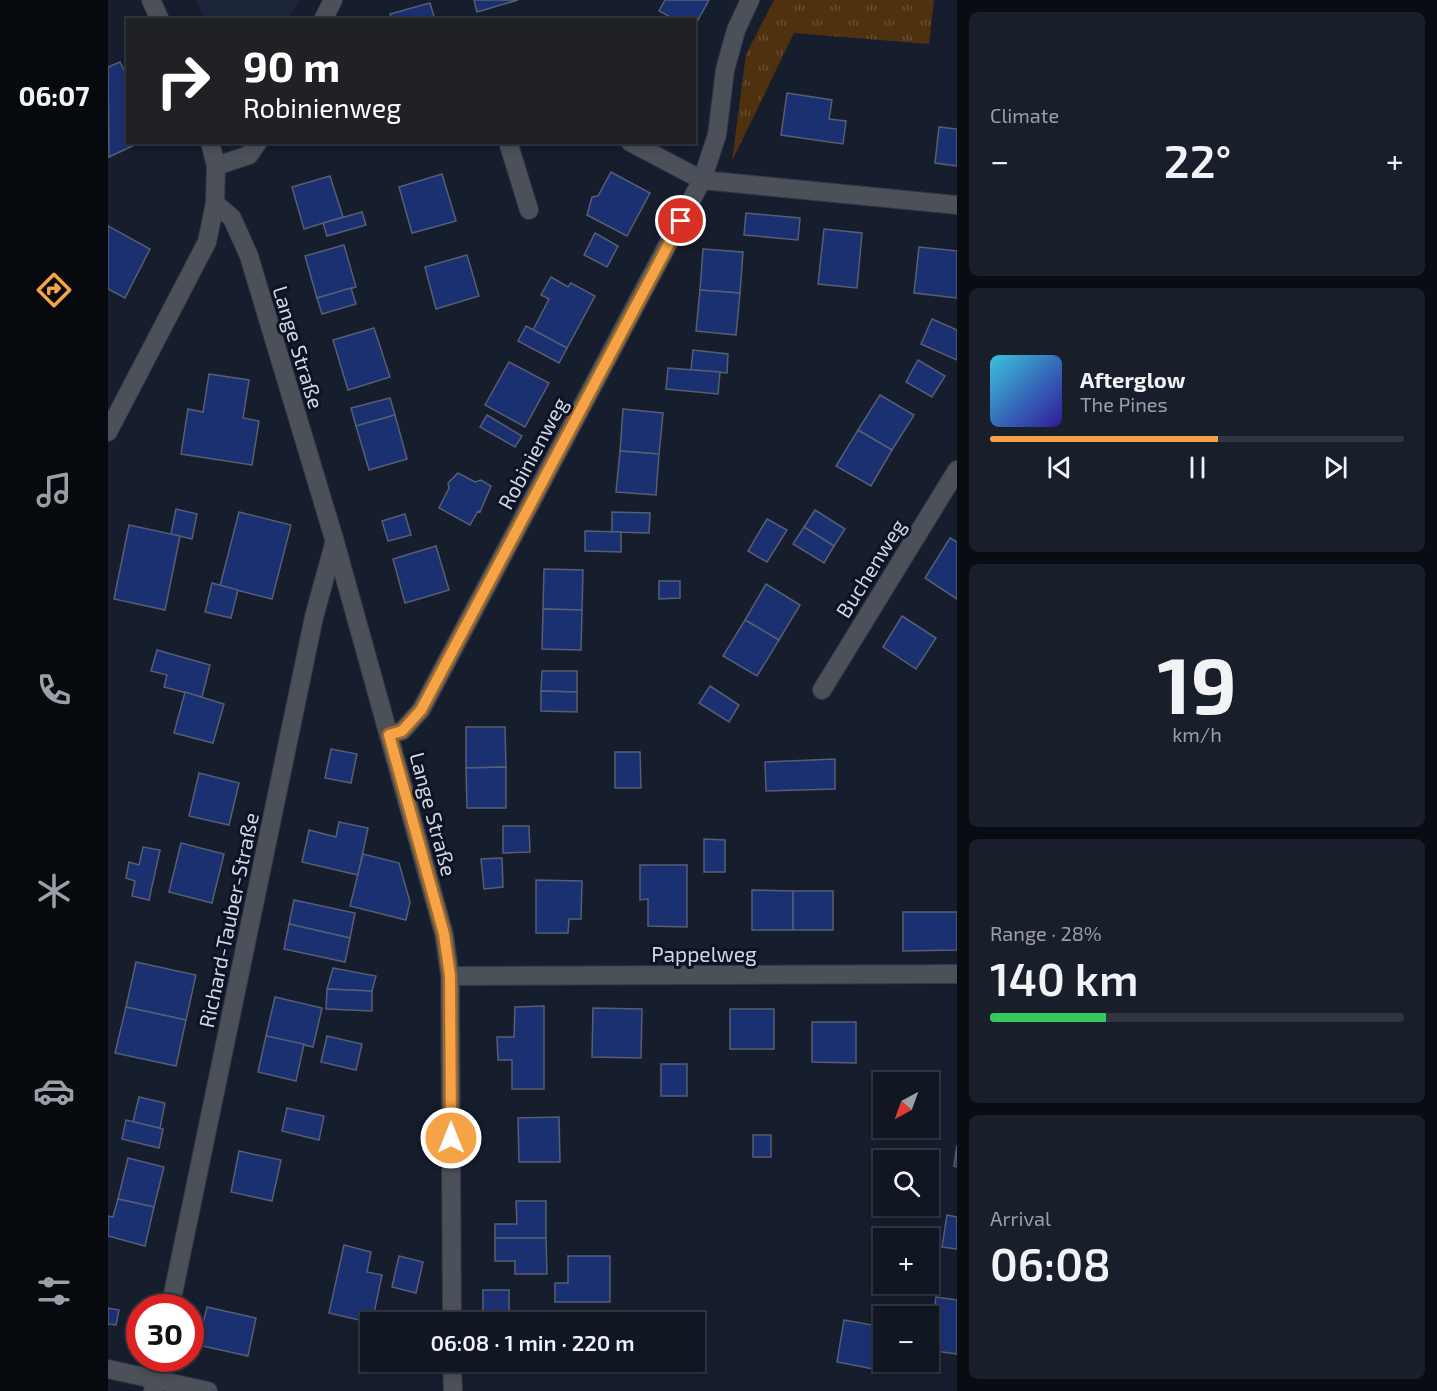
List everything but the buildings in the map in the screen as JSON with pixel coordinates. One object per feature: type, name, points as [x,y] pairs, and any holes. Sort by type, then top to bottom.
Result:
[{"type":"street","points":[[152,0],[159,18]]},
{"type":"street","points":[[324,18],[333,0]]},
{"type":"street","name":"Robinienweg","points":[[389,735],[402,731],[421,710],[702,180],[717,135],[725,70],[736,30],[750,0]]},
{"type":"street","points":[[108,432],[190,279],[207,242],[215,203],[216,166],[210,144]]},
{"type":"street","points":[[216,166],[249,155],[257,144]]},
{"type":"street","points":[[511,144],[529,210]]},
{"type":"street","points":[[634,144],[702,180],[957,205]]},
{"type":"street","name":"Lange Straße","points":[[215,203],[232,218],[249,256],[335,542],[444,934],[450,976],[452,1312]]},
{"type":"street","name":"Buchenweg","points":[[822,690],[957,470]]},
{"type":"street","name":"Richard-Tauber-Straße","points":[[173,1294],[314,617],[335,542]]},
{"type":"street","name":"Pappelweg","points":[[450,976],[957,974]]},
{"type":"street","points":[[108,1369],[154,1385],[208,1391]]},
{"type":"street","points":[[453,1372],[453,1391]]},
{"type":"shaded area","points":[[196,0],[299,0],[290,18],[203,18]]},
{"type":"green space","points":[[774,0],[934,0],[929,44],[794,33],[732,161],[746,54]]},
{"type":"route","points":[[451,1138],[450,976],[444,934],[389,735],[402,731],[413,722],[421,710],[681,221]]}]
